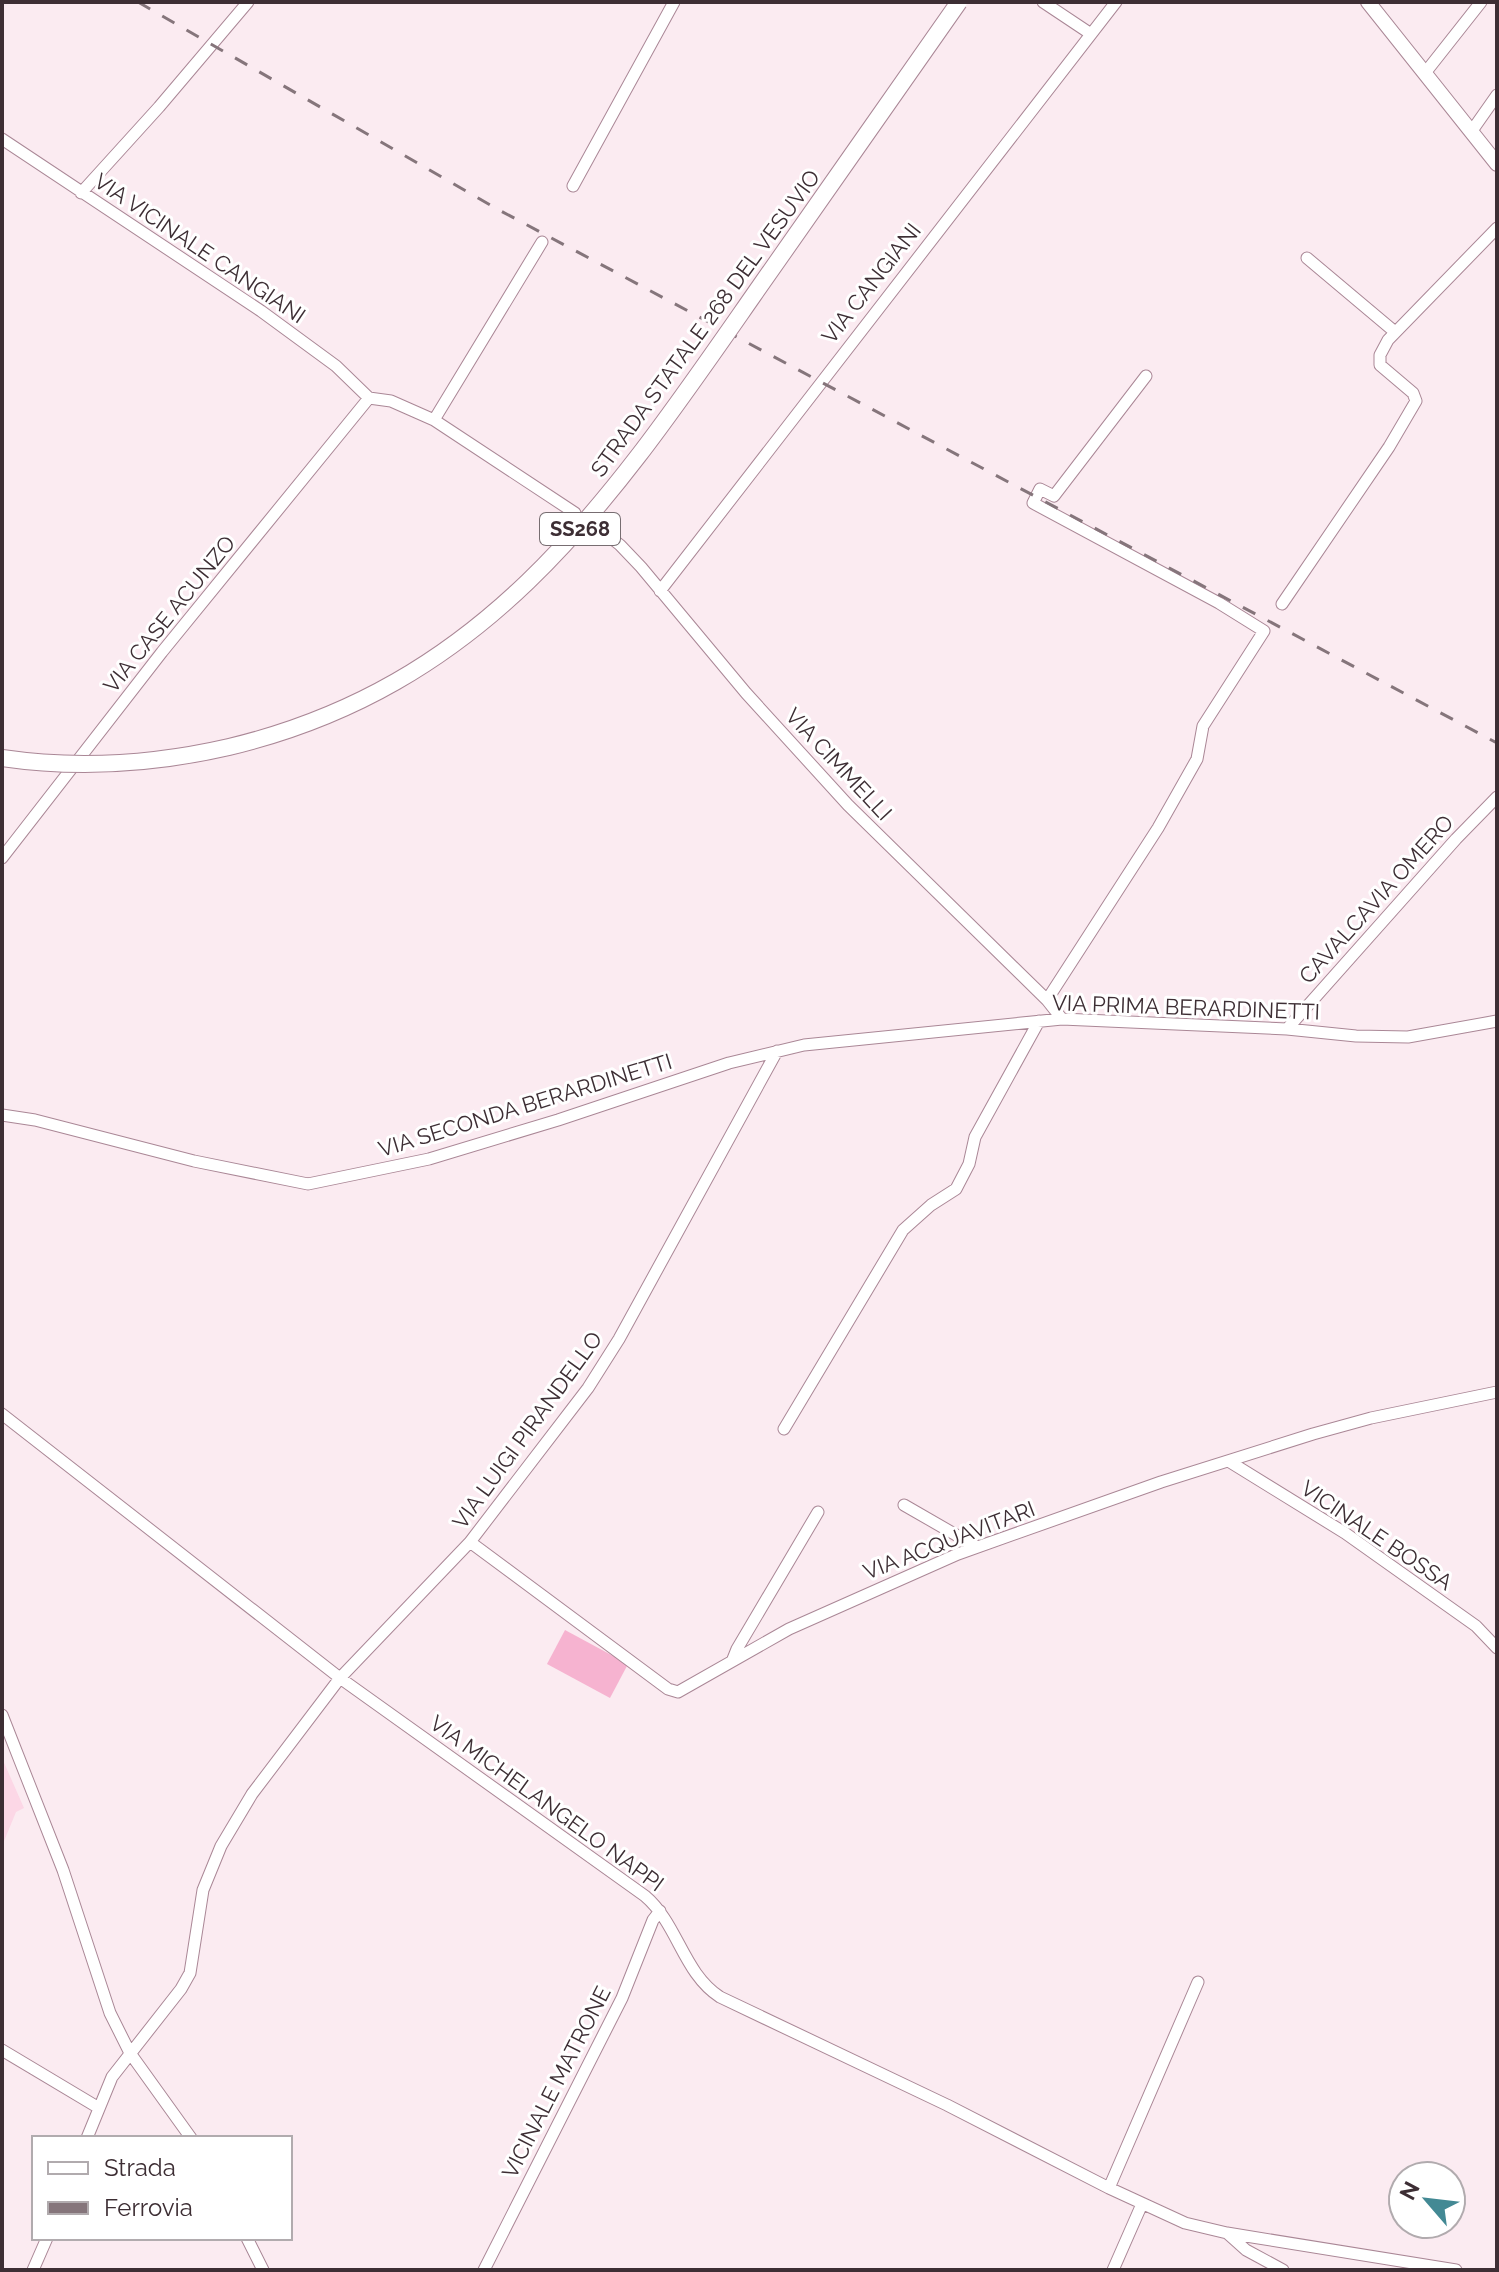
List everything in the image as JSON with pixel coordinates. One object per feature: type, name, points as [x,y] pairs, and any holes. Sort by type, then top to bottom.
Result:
[{"type":"highway","name":"STRADA STATALE 268 DEL VESUVIO","points":[[2,758],[52,762],[134,762],[255,741],[332,714],[374,694],[425,665],[481,625],[551,560],[631,467],[959,2]]},
{"type":"main road","points":[[1368,2],[1497,164]]},
{"type":"street","points":[[81,193],[248,2]]},
{"type":"street","points":[[573,186],[674,2]]},
{"type":"street","points":[[1043,2],[1091,34]]},
{"type":"street","name":"VIA CANGIANI","points":[[660,591],[1116,2]]},
{"type":"street","points":[[1425,73],[1481,2]]},
{"type":"street","points":[[1471,132],[1497,95]]},
{"type":"street","name":"VIA VICINALE CANGIANI","points":[[2,139],[261,311],[326,358],[369,398]]},
{"type":"street","points":[[1282,604],[1389,447],[1416,401],[1413,393],[1380,365],[1380,355],[1395,332],[1497,228]]},
{"type":"street","points":[[434,420],[542,242]]},
{"type":"street","points":[[1307,258],[1395,332]]},
{"type":"street","points":[[1047,1000],[1158,828],[1197,759],[1203,726],[1264,631],[1219,603],[1033,503],[1040,489],[1054,496],[1146,376]]},
{"type":"street","points":[[369,398],[391,401],[434,420],[575,513]]},
{"type":"street","name":"VIA CASE ACUNZO","points":[[2,858],[162,652],[369,398]]},
{"type":"street","name":"VIA CIMMELLI","points":[[597,527],[620,545],[746,693],[848,805],[1047,1000],[1062,1019]]},
{"type":"street","name":"CAVALCAVIA OMERO","points":[[1287,1029],[1497,797]]},
{"type":"street","name":"VIA PRIMA BERARDINETTI","points":[[777,1051],[819,1043],[1062,1019],[1408,1037],[1497,1021]]},
{"type":"street","points":[[784,1429],[903,1230],[931,1205],[956,1189],[969,1164],[975,1137],[1039,1021]]},
{"type":"street","name":"VIA SECONDA BERARDINETTI","points":[[2,1115],[35,1120],[194,1161],[308,1184],[429,1159],[729,1063],[777,1051]]},
{"type":"street","name":"VIA LUIGI PIRANDELLO","points":[[88,2136],[112,2077],[181,1989],[190,1973],[203,1890],[221,1846],[252,1794],[340,1678],[470,1542],[588,1388],[619,1339],[777,1051]]},
{"type":"street","name":"VIA ACQUAVITARI","points":[[470,1542],[668,1689],[678,1692],[802,1623],[899,1578],[977,1547],[1161,1482],[1313,1434],[1371,1418],[1497,1392]]},
{"type":"street","name":"VIA MICHELANGELO NAPPI","points":[[2,1414],[340,1678],[645,1896],[660,1911],[696,1974],[720,1997],[1185,2223],[1227,2233],[1456,2270]]},
{"type":"street","name":"VICINALE BOSSA","points":[[1230,1462],[1369,1550],[1476,1626],[1497,1648]]},
{"type":"street","points":[[904,1505],[977,1547]]},
{"type":"street","points":[[733,1659],[818,1512]]},
{"type":"street","points":[[2,1715],[63,1870],[110,2013],[130,2053],[190,2136]]},
{"type":"street","name":"VICINALE MATRONE","points":[[484,2270],[622,1998],[653,1920],[660,1911]]},
{"type":"street","points":[[1109,2188],[1198,1982]]},
{"type":"street","points":[[2,2050],[99,2108]]},
{"type":"street","points":[[1113,2270],[1142,2204]]},
{"type":"street","points":[[1227,2233],[1246,2250],[1283,2270]]},
{"type":"street","points":[[33,2270],[46,2240]]},
{"type":"street","points":[[248,2240],[263,2270]]},
{"type":"shaded area","points":[[565,1630],[628,1664],[610,1698],[547,1664]]},
{"type":"shaded area","points":[[2,1758],[24,1808],[16,1812],[2,1846]]},
{"type":"railway","points":[[138,2],[499,210],[1497,743]]}]
